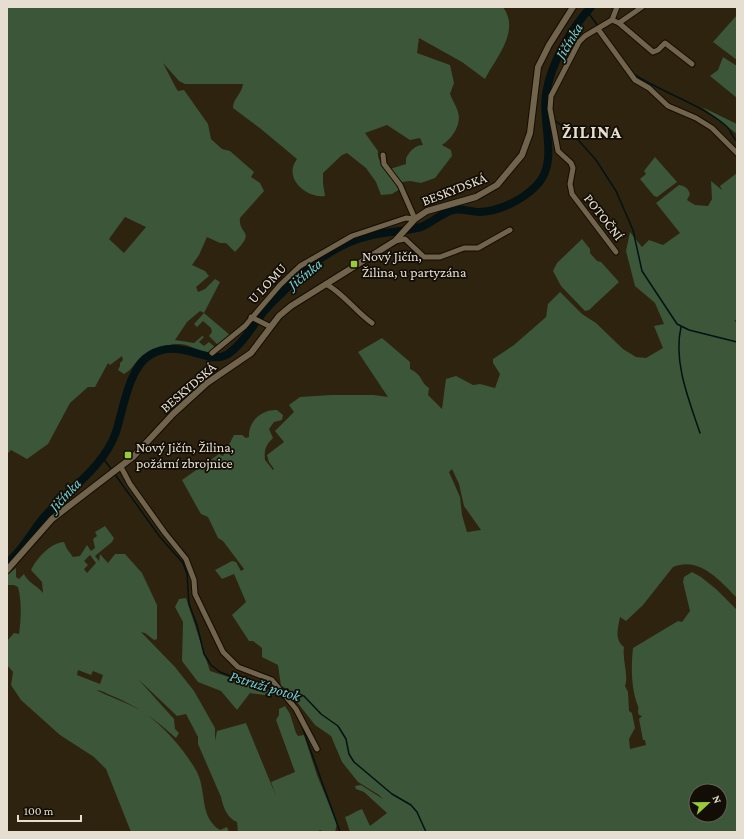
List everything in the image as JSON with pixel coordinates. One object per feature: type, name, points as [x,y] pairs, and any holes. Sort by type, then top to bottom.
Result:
[{"type":"street","name":"BESKYDSKÁ","points":[[7,570],[52,519],[111,475],[139,451],[173,414],[207,382],[251,353],[279,316],[291,306],[396,239],[413,220],[427,211],[441,205],[471,198],[486,192],[497,184],[522,155],[530,133],[538,67],[549,45],[573,7]]},
{"type":"street","points":[[617,7],[612,20],[653,52],[658,50],[665,43],[692,64]]},
{"type":"street","points":[[619,24],[642,7]]},
{"type":"street","name":"POTOČNÍ","points":[[612,20],[585,36],[578,42],[551,96],[550,109],[558,151],[573,168],[570,184],[572,194],[616,252]]},
{"type":"street","points":[[598,29],[635,80],[649,88],[668,106],[696,118],[712,128],[737,153]]},
{"type":"street","name":"BESKYDSKÁ","points":[[383,155],[384,164],[400,185],[413,220]]},
{"type":"street","name":"U LOMU","points":[[212,353],[244,326],[280,285],[300,266],[352,236],[406,218],[413,220]]},
{"type":"street","points":[[396,239],[406,239],[424,257],[440,257],[464,248],[478,248],[510,230]]},
{"type":"street","points":[[326,284],[341,294],[359,313],[372,323]]},
{"type":"street","points":[[252,317],[270,327]]},
{"type":"street","points":[[119,468],[161,528],[186,559],[194,580],[195,594],[223,652],[238,667],[272,680],[296,709],[317,749]]},
{"type":"green space","points":[[7,7],[503,7],[508,16],[508,35],[500,54],[485,79],[462,62],[419,38],[417,53],[450,65],[454,83],[450,94],[458,112],[459,121],[453,135],[442,145],[451,150],[452,156],[435,178],[421,183],[410,181],[402,182],[390,169],[406,164],[406,158],[411,151],[415,147],[423,145],[420,138],[410,140],[387,125],[365,133],[378,151],[378,156],[382,166],[400,189],[392,194],[381,195],[376,182],[366,168],[347,153],[342,155],[323,173],[325,196],[318,196],[305,191],[299,186],[293,174],[293,166],[297,159],[233,108],[234,101],[241,91],[243,84],[185,84],[179,81],[163,63],[178,91],[184,90],[208,124],[211,139],[222,149],[230,151],[254,172],[251,177],[260,183],[264,191],[240,218],[241,227],[246,236],[245,240],[235,252],[226,243],[220,243],[207,237],[199,255],[192,265],[205,271],[209,276],[196,287],[198,292],[205,289],[215,279],[220,282],[204,313],[200,311],[187,322],[175,340],[194,343],[202,336],[204,337],[199,342],[204,346],[209,342],[216,348],[210,354],[207,354],[183,344],[164,346],[144,354],[124,374],[118,370],[120,363],[123,360],[122,356],[110,365],[108,363],[95,387],[88,387],[70,403],[48,444],[27,459],[11,450],[7,454]],"holes":[[[125,217],[146,227],[124,253],[109,239]]]},
{"type":"green space","points":[[737,15],[737,60],[713,42]]},
{"type":"green space","points":[[723,57],[737,66],[737,98],[710,76],[718,70]]},
{"type":"green space","points":[[702,107],[737,124],[737,134]]},
{"type":"green space","points":[[655,157],[677,182],[657,197],[654,196],[640,179],[646,174],[644,171]]},
{"type":"green space","points":[[737,173],[737,319],[734,321],[737,322],[737,598],[724,584],[701,567],[683,564],[673,567],[643,605],[626,621],[620,617],[618,637],[624,647],[626,677],[625,686],[628,692],[629,711],[632,713],[635,728],[629,739],[630,749],[646,745],[645,740],[643,740],[639,719],[642,716],[638,714],[633,685],[633,648],[678,621],[682,622],[690,611],[683,582],[684,577],[692,572],[701,577],[716,589],[737,610],[737,832],[350,832],[345,817],[362,809],[370,826],[387,813],[364,792],[356,789],[355,786],[361,785],[383,799],[358,782],[342,762],[331,736],[315,725],[293,697],[285,688],[281,686],[278,665],[262,657],[262,648],[253,641],[249,641],[232,615],[246,602],[234,574],[222,579],[215,570],[232,561],[236,562],[241,571],[244,569],[223,541],[218,538],[208,517],[201,514],[182,480],[219,454],[223,456],[234,435],[242,435],[246,438],[249,437],[249,431],[253,422],[261,414],[271,410],[277,410],[283,415],[282,420],[274,422],[269,429],[273,438],[265,450],[265,460],[273,470],[274,469],[269,462],[267,455],[284,442],[275,431],[294,412],[289,405],[300,397],[374,395],[388,397],[358,352],[382,338],[410,362],[410,369],[419,376],[429,388],[428,395],[442,409],[446,379],[456,376],[473,385],[480,384],[495,388],[500,374],[493,363],[493,359],[514,345],[546,317],[548,304],[560,292],[582,314],[596,323],[623,349],[636,357],[646,358],[663,348],[654,326],[664,324],[655,303],[635,286],[626,251],[630,232],[642,247],[649,240],[663,245],[680,233],[656,203],[679,185],[688,190],[690,194],[687,200],[695,205],[708,206],[712,199],[711,181],[722,190],[720,186]],"holes":[[[452,469],[459,484],[464,506],[481,530],[467,532],[462,515],[460,497],[449,472]]]},
{"type":"green space","points":[[582,239],[590,249],[590,253],[597,261],[601,262],[619,282],[589,310],[585,311],[561,286],[553,271],[557,263]]},
{"type":"green space","points":[[204,313],[231,336],[218,345],[209,336],[212,332],[211,328],[203,321],[197,327],[194,324]]},
{"type":"green space","points":[[105,526],[114,538],[112,542],[95,556],[99,561],[100,554],[108,563],[115,554],[125,554],[142,573],[157,605],[157,639],[154,640],[145,633],[141,632],[175,667],[194,691],[215,728],[215,741],[217,731],[246,723],[276,796],[271,782],[295,772],[276,720],[279,715],[279,709],[285,706],[290,714],[296,733],[298,736],[304,735],[317,775],[337,824],[335,832],[322,832],[321,830],[315,832],[238,832],[237,822],[228,815],[224,808],[221,797],[198,744],[198,737],[186,714],[177,716],[138,679],[174,719],[175,729],[179,733],[176,738],[152,718],[179,745],[197,772],[202,788],[206,811],[213,825],[220,830],[227,827],[229,832],[131,832],[106,769],[94,757],[60,735],[21,700],[11,685],[13,672],[7,665],[7,641],[14,633],[19,634],[21,605],[18,587],[14,585],[7,585],[7,575],[16,568],[16,577],[19,579],[24,574],[25,577],[43,593],[42,582],[31,570],[40,556],[54,545],[64,542],[73,557],[80,556],[87,545],[91,551],[95,548],[93,539],[97,536],[95,532]],"holes":[[[90,555],[96,563],[87,573],[84,569],[88,565],[84,561]],[[78,670],[91,675],[93,671],[103,675],[100,684],[77,675]],[[96,690],[119,699],[137,708],[139,710],[128,704]]]},
{"type":"green space","points":[[186,598],[210,671],[279,693],[270,696],[250,693],[237,710],[221,691],[198,682],[182,661],[183,622],[175,607],[179,599]]},
{"type":"waterway","name":"Jičínka","points":[[7,563],[18,553],[44,517],[84,478],[103,456],[116,432],[124,401],[132,379],[137,369],[150,355],[161,350],[172,349],[212,357],[220,357],[228,354],[244,339],[269,306],[298,277],[316,262],[337,248],[360,238],[421,227],[444,213],[453,210],[460,209],[480,212],[503,207],[524,196],[536,186],[543,177],[547,166],[548,142],[545,105],[546,94],[552,71],[569,36],[591,7]]},
{"type":"waterway","points":[[587,11],[598,26]]},
{"type":"waterway","points":[[635,75],[714,117],[726,126],[737,141]]},
{"type":"waterway","name":"Jičínka","points":[[545,115],[551,118]]},
{"type":"waterway","points":[[554,120],[572,133],[596,160],[616,191],[633,230],[642,271],[677,324],[689,330],[737,342]]},
{"type":"waterway","points":[[681,327],[679,354],[683,381],[700,433]]},
{"type":"waterway","name":"Pstruží potok","points":[[102,457],[112,470]]},
{"type":"waterway","name":"Pstruží potok","points":[[114,473],[160,537],[183,563],[187,574],[189,604],[197,625],[204,654],[211,665],[220,672],[251,684],[279,691]]},
{"type":"waterway","name":"Pstruží potok","points":[[285,692],[304,696],[321,714],[338,726],[346,739],[349,754],[354,762],[392,794],[411,805],[417,812],[426,832]]},
{"type":"waterway","points":[[300,721],[340,832]]},
{"type":"place","name":"Nový Jičín, Žilina, u partyzána","points":[[354,264]]},
{"type":"place","name":"Nový Jičín, Žilina, požární zbrojnice","points":[[128,455]]},
{"type":"district","name":"ŽILINA","points":[[592,132]]}]
